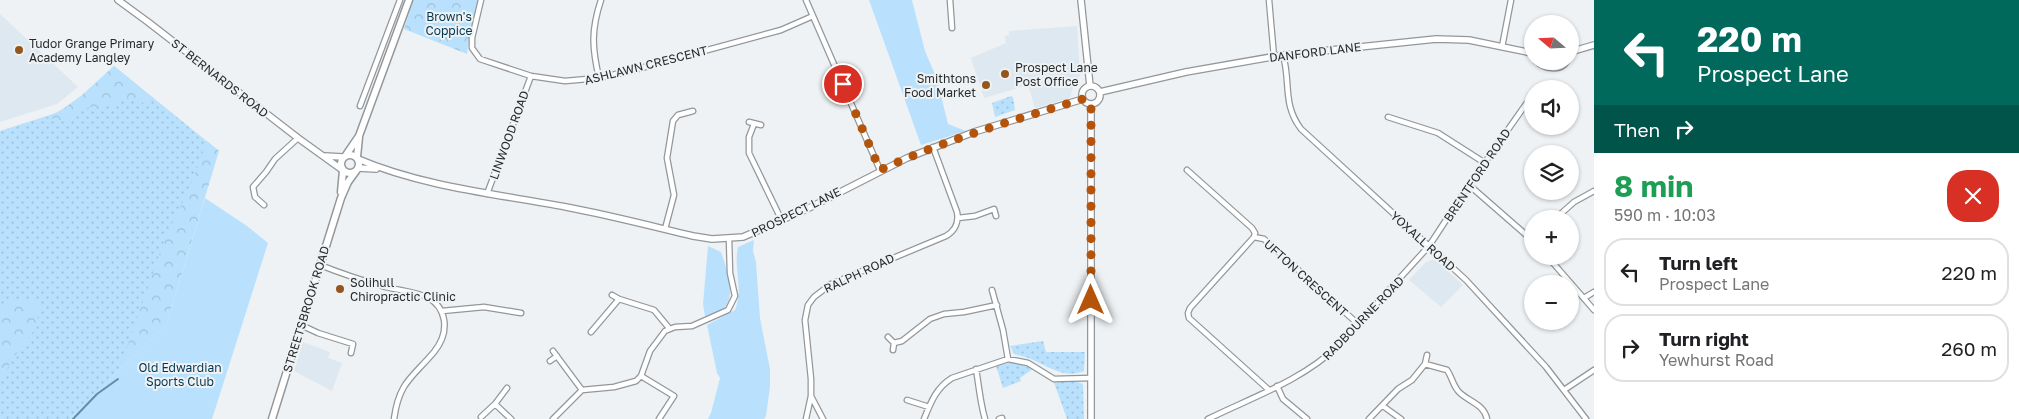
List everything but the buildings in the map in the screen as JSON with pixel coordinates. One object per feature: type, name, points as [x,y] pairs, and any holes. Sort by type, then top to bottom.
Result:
[{"type":"main road","points":[[359,136],[344,156],[342,170],[351,173],[357,169],[359,136],[409,0]]},
{"type":"main road","points":[[344,156],[351,154],[358,158]]},
{"type":"main road","name":"STREETSBROOK ROAD","points":[[272,419],[340,198],[357,169]]},
{"type":"main road","name":"STREETSBROOK ROAD","points":[[340,198],[342,170]]},
{"type":"street","name":"ST BERNARDS ROAD","points":[[118,0],[342,170]]},
{"type":"street","points":[[360,106],[400,0]]},
{"type":"street","name":"ASHLAWN CRESCENT","points":[[481,0],[473,28],[472,48],[474,54],[488,63],[531,76],[565,81],[599,78],[781,30],[813,16]]},
{"type":"street","points":[[599,78],[593,42],[595,22],[601,0]]},
{"type":"street","points":[[806,0],[880,170]]},
{"type":"street","points":[[950,0],[952,28]]},
{"type":"street","points":[[1081,0],[1090,86]]},
{"type":"street","points":[[1269,0],[1274,57]]},
{"type":"street","points":[[1502,47],[1511,0]]},
{"type":"street","name":"DANFORD LANE","points":[[1100,92],[1186,72],[1283,55],[1446,38],[1469,40],[1524,51]]},
{"type":"street","points":[[1579,50],[1594,44]]},
{"type":"street","name":"YOXALL ROAD","points":[[1283,55],[1289,107],[1292,116],[1301,129],[1466,280],[1516,333],[1586,419]]},
{"type":"street","name":"LINWOOD ROAD","points":[[487,194],[531,76]]},
{"type":"street","points":[[371,78],[379,80]]},
{"type":"street","points":[[1090,86],[1096,87],[1100,92],[1098,101],[1091,104],[1086,103],[1083,99],[1083,91],[1090,86]]},
{"type":"street","name":"PROSPECT LANE","points":[[358,158],[381,169],[432,182],[487,194],[568,207],[712,239],[729,239],[750,234],[809,208],[880,170],[933,147],[1083,99]]},
{"type":"street","points":[[1090,419],[1091,104]]},
{"type":"street","name":"BRENTFORD ROAD","points":[[1429,246],[1469,184],[1524,107]]},
{"type":"street","points":[[665,229],[674,195],[668,158],[673,121],[678,115],[693,111]]},
{"type":"street","points":[[1388,116],[1438,133],[1485,163]]},
{"type":"street","points":[[760,126],[752,123],[749,136],[749,153],[781,219]]},
{"type":"street","points":[[264,205],[255,197],[254,187],[274,159],[298,138]]},
{"type":"street","points":[[933,147],[950,190],[958,218],[975,216],[994,209],[996,216]]},
{"type":"street","name":"ST BERNARDS ROAD","points":[[323,155],[344,156]]},
{"type":"street","name":"PROSPECT LANE","points":[[357,169],[381,169]]},
{"type":"street","points":[[1187,170],[1252,228],[1255,233],[1254,237]]},
{"type":"street","points":[[1469,184],[1524,233]]},
{"type":"street","points":[[1565,210],[1574,202],[1594,191]]},
{"type":"street","name":"RALPH ROAD","points":[[806,419],[811,396],[811,365],[805,320],[808,305],[814,297],[831,284],[950,234],[956,226],[958,218]]},
{"type":"street","name":"UFTON CRESCENT","points":[[1269,390],[1189,318],[1188,313],[1190,308],[1254,237],[1264,239],[1358,324]]},
{"type":"street","points":[[553,419],[582,390],[629,384],[641,376],[650,351],[669,328],[692,326],[728,310],[735,296],[730,273],[729,239]]},
{"type":"street","name":"RADBOURNE ROAD","points":[[1208,419],[1277,386],[1324,360],[1429,246]]},
{"type":"street","points":[[320,265],[385,287],[419,293],[432,299],[442,311],[444,330],[442,340],[403,386],[396,405],[394,419]]},
{"type":"street","points":[[1555,265],[1594,310]]},
{"type":"street","points":[[992,290],[1008,359]]},
{"type":"street","points":[[1584,298],[1594,292]]},
{"type":"street","points":[[612,295],[654,310],[669,328]]},
{"type":"street","points":[[592,332],[619,299]]},
{"type":"street","points":[[894,343],[902,341],[930,319],[944,314],[997,305]]},
{"type":"street","points":[[442,311],[484,307],[521,313]]},
{"type":"street","points":[[301,325],[318,333],[353,344],[361,344]]},
{"type":"street","points":[[888,337],[894,343]]},
{"type":"street","points":[[893,350],[894,343]]},
{"type":"street","points":[[351,353],[353,344]]},
{"type":"street","points":[[553,351],[582,390]]},
{"type":"street","points":[[1368,419],[1398,389],[1412,380],[1426,364],[1427,355]]},
{"type":"street","points":[[550,361],[557,356]]},
{"type":"street","points":[[924,419],[934,394],[943,383],[976,369],[1008,359],[1028,363],[1054,378],[1091,378]]},
{"type":"street","points":[[1426,364],[1447,370],[1459,392],[1482,407],[1487,419]]},
{"type":"street","points":[[976,369],[980,390],[980,403],[985,419]]},
{"type":"street","points":[[1564,390],[1594,370]]},
{"type":"street","points":[[641,376],[674,396],[659,419]]},
{"type":"street","points":[[1277,386],[1284,399],[1307,419]]},
{"type":"street","points":[[481,417],[495,404],[507,388]]},
{"type":"street","points":[[811,396],[823,419]]},
{"type":"street","points":[[907,400],[929,407]]},
{"type":"street","points":[[495,404],[511,419]]},
{"type":"street","points":[[1383,406],[1401,419]]},
{"type":"street","points":[[557,414],[562,419]]},
{"type":"shaded area","name":"Tudor Grange Primary Academy Langley","points":[[0,14],[78,87],[57,104],[0,122]]},
{"type":"shaded area","points":[[1077,26],[1080,76],[1070,98],[1035,108],[1028,85],[984,98],[971,58],[1006,43],[1005,36],[1009,35],[1009,31]]},
{"type":"shaded area","points":[[1435,259],[1463,285],[1441,307],[1409,280],[1426,262]]},
{"type":"shaded area","points":[[303,342],[330,352],[328,358],[342,363],[332,391],[294,371]]},
{"type":"green space","name":"Brown's Coppice","points":[[413,0],[478,0],[470,31],[467,54],[404,29]]},
{"type":"green space","points":[[869,0],[912,0],[925,51],[937,79],[948,124],[966,131],[921,145]]},
{"type":"green space","points":[[114,66],[219,151],[196,189],[167,323],[70,419],[0,419],[0,131],[59,112],[81,96]]},
{"type":"green space","points":[[114,66],[153,98],[144,103],[128,98],[107,106],[89,107],[64,121],[46,117],[74,101]]},
{"type":"green space","points":[[1011,96],[1013,97],[1015,110],[995,117],[992,103]]},
{"type":"green space","points":[[207,141],[219,151],[167,323],[119,370],[165,238],[191,185]]},
{"type":"green space","name":"Old Edwardian Sports Club","points":[[205,198],[247,226],[268,243],[212,419],[70,419],[167,323]]},
{"type":"green space","points":[[754,240],[753,251],[756,262],[760,318],[770,369],[770,387],[766,416],[764,419],[708,419],[720,378],[717,373],[707,325],[735,310],[739,294],[738,247]]},
{"type":"green space","points":[[708,246],[721,252],[728,274],[730,291],[726,306],[720,311],[705,316],[703,304]]},
{"type":"green space","points":[[21,299],[40,302],[36,328],[13,358],[0,382],[0,304]]},
{"type":"green space","points":[[1043,341],[1046,352],[1085,352],[1084,371],[1070,374],[1057,371],[1031,359],[1014,354],[1010,346]]},
{"type":"green space","points":[[1017,363],[1033,369],[1020,378],[1021,381],[1003,388],[996,366]]},
{"type":"green space","points":[[1053,380],[1083,384],[1084,419],[1067,419]]},
{"type":"waterway","points":[[73,419],[97,394],[118,379]]},
{"type":"place","name":"Tudor Grange Primary Academy Langley","points":[[19,50]]},
{"type":"place","name":"Prospect Lane Post Office","points":[[1005,74]]},
{"type":"place","name":"Smithtons Food Market","points":[[986,85]]},
{"type":"place","name":"Solihull Chiropractic Clinic","points":[[340,289]]},
{"type":"route","points":[[843,84],[880,170],[936,146],[1008,121],[1083,99],[1086,103],[1091,104],[1091,300]]}]
